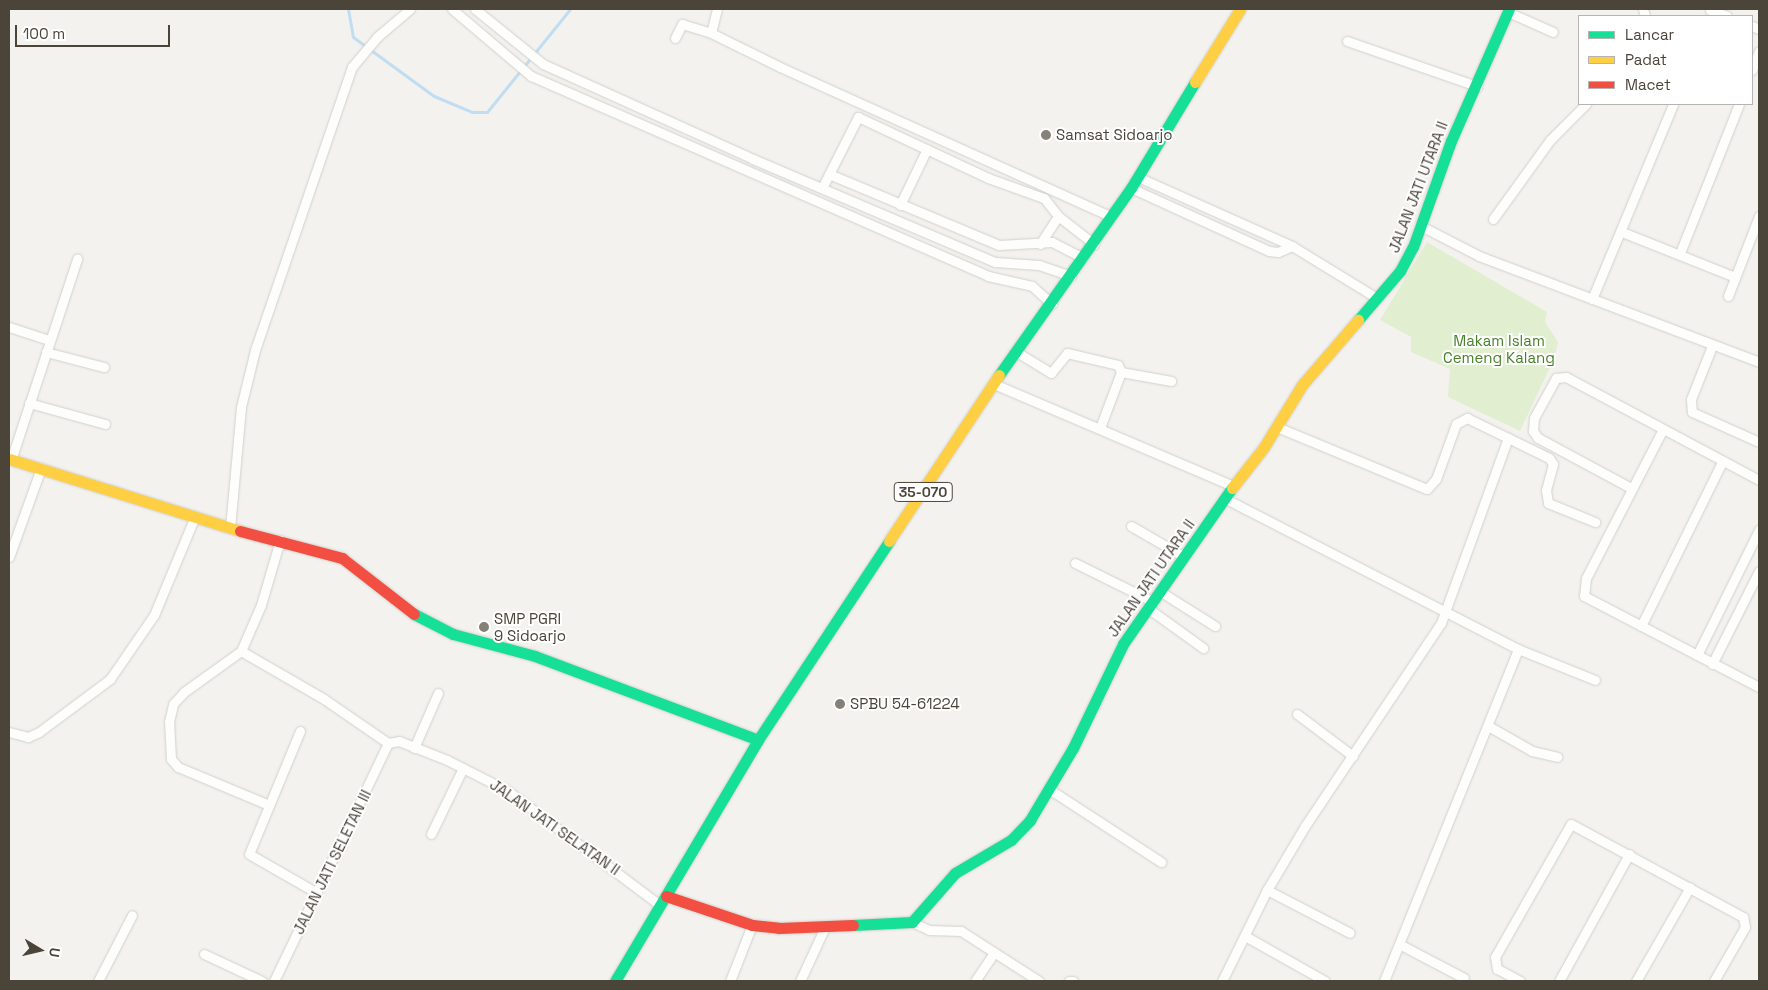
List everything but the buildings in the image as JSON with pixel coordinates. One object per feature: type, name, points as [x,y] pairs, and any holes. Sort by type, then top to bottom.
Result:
[{"type":"street","points":[[230,528],[241,406],[253,357],[356,59],[376,37],[410,9]]},
{"type":"street","points":[[452,9],[512,63],[531,76],[824,206],[988,276],[1032,286],[1052,304]]},
{"type":"street","points":[[475,9],[519,48],[544,64],[753,159],[995,262],[1039,265],[1072,276]]},
{"type":"street","points":[[711,33],[718,9]]},
{"type":"street","name":"35-070","points":[[615,981],[758,740],[1015,351],[1052,304],[1132,188],[1240,9]]},
{"type":"street","points":[[1508,11],[1553,32]]},
{"type":"street","name":"JALAN JATI UTARA II","points":[[912,922],[955,873],[1011,840],[1049,789],[1122,644],[1155,601],[1224,498],[1277,427],[1302,385],[1400,271],[1422,226],[1450,141],[1477,86],[1508,11]]},
{"type":"street","points":[[1709,12],[1722,15]]},
{"type":"street","points":[[675,38],[682,24],[711,33],[780,68],[1112,217]]},
{"type":"street","points":[[1347,40],[1477,86]]},
{"type":"street","points":[[1753,67],[1759,51]]},
{"type":"street","points":[[577,97],[583,82]]},
{"type":"street","points":[[1493,219],[1550,140],[1585,105]]},
{"type":"street","points":[[1592,299],[1622,232],[1673,105]]},
{"type":"street","points":[[1680,253],[1738,105]]},
{"type":"street","points":[[824,206],[829,174],[855,118],[988,178],[1037,194],[1058,216],[1094,244]]},
{"type":"street","points":[[900,206],[927,149]]},
{"type":"street","points":[[747,172],[753,159]]},
{"type":"street","points":[[829,174],[900,206],[999,245],[1055,242],[1083,258]]},
{"type":"street","points":[[1138,177],[1292,246],[1377,298]]},
{"type":"street","points":[[1132,188],[1269,251],[1278,252],[1292,246]]},
{"type":"street","points":[[1040,244],[1058,216]]},
{"type":"street","points":[[1728,296],[1759,216]]},
{"type":"street","points":[[1422,226],[1469,252],[1712,346],[1759,362]]},
{"type":"street","points":[[1622,232],[1680,253],[1735,277]]},
{"type":"street","points":[[77,259],[10,459],[194,519],[280,540],[342,558],[410,612],[453,634],[544,659],[758,740]]},
{"type":"street","points":[[9,327],[49,340]]},
{"type":"street","points":[[1712,346],[1691,399],[1692,412],[1759,442]]},
{"type":"street","points":[[1015,351],[1051,373],[1064,354],[1072,352],[1118,365],[1121,372],[1100,428]]},
{"type":"street","points":[[46,352],[104,367]]},
{"type":"street","points":[[1121,372],[1171,381]]},
{"type":"street","points":[[1631,488],[1538,438],[1534,431],[1534,418],[1550,384],[1560,376],[1566,377],[1662,430],[1759,480]]},
{"type":"street","points":[[994,384],[1233,486]]},
{"type":"street","points":[[29,403],[106,424]]},
{"type":"street","points":[[1277,427],[1421,489],[1431,487],[1456,424],[1463,418],[1508,438],[1552,461],[1546,498],[1548,503],[1595,522]]},
{"type":"street","points":[[1662,430],[1631,488],[1583,590],[1588,600],[1759,687]]},
{"type":"street","points":[[1222,981],[1267,890],[1445,614],[1508,438]]},
{"type":"street","points":[[1641,626],[1722,462]]},
{"type":"street","points":[[9,557],[41,468]]},
{"type":"street","points":[[1224,498],[1445,614],[1518,649],[1595,680]]},
{"type":"street","points":[[9,732],[28,737],[39,732],[110,679],[154,615],[194,519]]},
{"type":"street","points":[[1131,526],[1184,556]]},
{"type":"street","points":[[1698,655],[1759,530]]},
{"type":"street","points":[[269,806],[178,767],[171,759],[169,722],[173,704],[198,679],[241,651],[261,605],[280,540]]},
{"type":"street","points":[[1075,563],[1155,601],[1215,626]]},
{"type":"street","points":[[1712,664],[1759,571]]},
{"type":"street","points":[[1155,601],[1203,648]]},
{"type":"street","points":[[1384,981],[1401,945],[1490,727],[1518,649]]},
{"type":"street","points":[[241,651],[324,699],[388,743]]},
{"type":"street","points":[[414,748],[438,693]]},
{"type":"street","points":[[1297,714],[1353,756]]},
{"type":"street","points":[[1490,727],[1532,751],[1557,757]]},
{"type":"street","points":[[300,732],[249,854],[317,893]]},
{"type":"street","name":"JALAN JATI SELATAN II","points":[[388,743],[392,740],[414,748],[463,768],[508,791],[663,900]]},
{"type":"street","name":"JALAN JATI SELETAN III","points":[[274,981],[388,743]]},
{"type":"street","points":[[431,834],[463,768]]},
{"type":"street","points":[[1049,789],[1161,862]]},
{"type":"street","points":[[1520,981],[1497,969],[1495,957],[1567,828],[1577,825],[1690,887],[1745,922],[1714,981]]},
{"type":"street","points":[[1559,981],[1629,854]]},
{"type":"street","points":[[1636,981],[1690,887]]},
{"type":"street","points":[[1267,890],[1350,933]]},
{"type":"street","points":[[663,900],[752,925],[825,927],[912,922],[922,929],[961,931],[1039,981]]},
{"type":"street","points":[[98,981],[132,916]]},
{"type":"street","points":[[730,981],[752,925]]},
{"type":"street","points":[[800,981],[825,927]]},
{"type":"street","points":[[1244,936],[1325,981]]},
{"type":"street","points":[[1401,945],[1464,978]]},
{"type":"street","points":[[975,981],[994,953]]},
{"type":"street","points":[[204,954],[262,981]]},
{"type":"green space","name":"Makam Islam Cemeng Kalang","points":[[1427,242],[1547,312],[1545,322],[1558,342],[1554,359],[1520,431],[1448,397],[1450,369],[1411,352],[1411,337],[1380,320]]},
{"type":"waterway","points":[[348,9],[353,37],[434,96],[472,112],[487,112],[570,9]]},
{"type":"traffic: fast","points":[[1358,320],[1400,271],[1413,247],[1451,141],[1509,9]]},
{"type":"traffic: fast","points":[[999,375],[1131,188],[1195,82]]},
{"type":"traffic: fast","points":[[853,925],[912,922],[955,873],[1011,840],[1030,820],[1073,748],[1123,644],[1232,488]]},
{"type":"traffic: fast","points":[[615,981],[758,740],[889,541]]},
{"type":"traffic: fast","points":[[414,614],[453,634],[535,656],[758,740]]},
{"type":"traffic: slow","points":[[1195,82],[1240,9]]},
{"type":"traffic: slow","points":[[1232,488],[1264,447],[1302,385],[1358,320]]},
{"type":"traffic: slow","points":[[889,541],[999,375]]},
{"type":"traffic: slow","points":[[9,459],[240,531]]},
{"type":"traffic: jam","points":[[240,531],[342,558],[414,614]]},
{"type":"traffic: jam","points":[[666,896],[752,925],[779,928],[853,925]]},
{"type":"place","name":"Samsat Sidoarjo","points":[[1046,135]]},
{"type":"place","name":"SMP PGRI 9 Sidoarjo","points":[[484,627]]},
{"type":"place","name":"SPBU 54-61224","points":[[840,704]]}]
